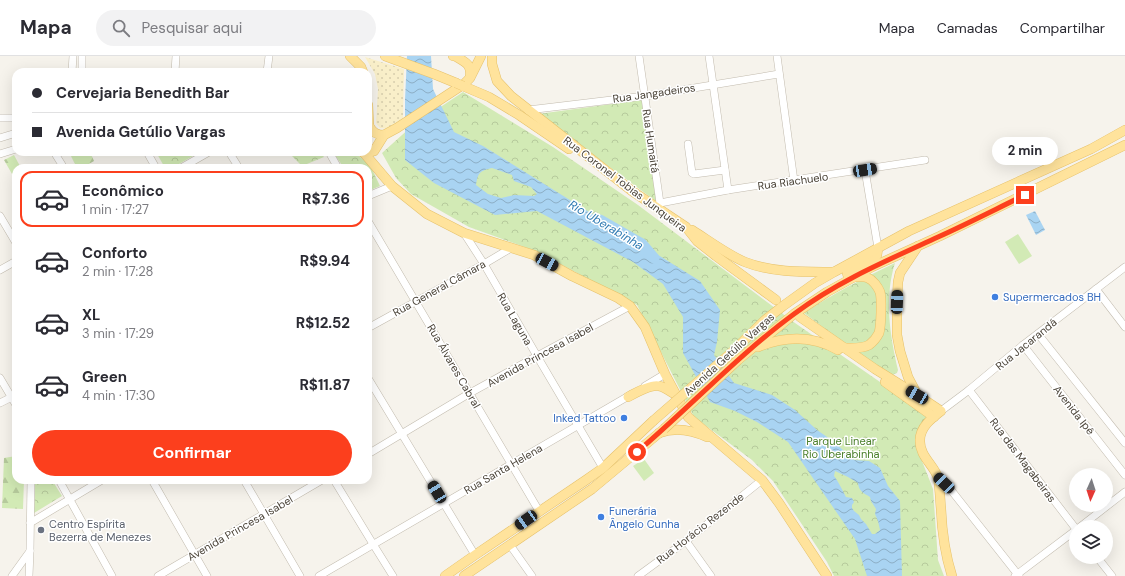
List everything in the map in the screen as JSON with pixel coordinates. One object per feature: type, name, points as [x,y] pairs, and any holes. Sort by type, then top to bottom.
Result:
[{"type":"main road","points":[[350,56],[361,68]]},
{"type":"main road","points":[[455,56],[467,63],[470,68],[470,78]]},
{"type":"main road","points":[[372,131],[377,135],[384,135],[464,84],[470,78],[481,56]]},
{"type":"main road","name":"Rua Coronel Tobias Junqueira","points":[[492,56],[492,64],[497,81],[511,96],[632,191],[659,206],[686,227],[697,241],[776,300]]},
{"type":"main road","points":[[388,57],[460,84],[489,97],[519,115],[632,191]]},
{"type":"main road","name":"Avenida Getúlio Vargas","points":[[445,576],[603,468],[653,421],[731,353],[765,320],[815,283],[909,232],[1092,149],[1125,130]]},
{"type":"main road","points":[[372,151],[374,151],[384,135]]},
{"type":"main road","name":"Avenida Getúlio Vargas","points":[[464,576],[592,489],[662,431],[738,360],[794,314],[827,292],[872,267],[919,246],[1125,145]]},
{"type":"main road","points":[[1111,151],[1125,150]]},
{"type":"main road","points":[[366,156],[392,186],[427,214],[464,233],[534,255],[572,276],[618,298],[630,306],[645,327],[665,374],[688,417],[762,480],[827,576]]},
{"type":"main road","points":[[1038,174],[1040,183],[1038,188]]},
{"type":"main road","points":[[686,227],[744,262],[765,268],[787,271],[834,272]]},
{"type":"main road","points":[[917,395],[908,377],[900,351],[897,335],[897,302],[900,273],[919,246]]},
{"type":"main road","points":[[844,348],[857,348],[869,345],[879,333],[880,293],[876,285],[869,278],[862,276],[848,276],[848,273],[875,258],[877,256],[878,248]]},
{"type":"main road","points":[[800,317],[893,381],[941,411]]},
{"type":"main road","points":[[750,350],[772,341],[790,338],[811,339],[829,345],[855,361],[931,420],[921,434],[920,444],[926,459],[938,477],[943,539],[952,576]]},
{"type":"main road","points":[[628,397],[655,385],[676,395]]},
{"type":"main road","name":"Rua Jacarandá","points":[[931,420],[941,411]]},
{"type":"main road","points":[[662,431],[678,430],[696,432],[723,446]]},
{"type":"main road","points":[[586,480],[592,489]]},
{"type":"street","points":[[72,68],[73,56]]},
{"type":"street","points":[[82,56],[82,68]]},
{"type":"street","points":[[174,68],[176,56]]},
{"type":"street","points":[[267,68],[268,56]]},
{"type":"street","name":"Rua Humaitá","points":[[639,56],[659,206]]},
{"type":"street","points":[[709,56],[728,190]]},
{"type":"street","points":[[777,56],[794,181]]},
{"type":"street","name":"Rua Jangadeiros","points":[[528,110],[645,96],[779,74]]},
{"type":"street","points":[[0,118],[12,118]]},
{"type":"street","points":[[0,138],[12,134]]},
{"type":"street","points":[[688,144],[692,173],[725,170]]},
{"type":"street","points":[[0,154],[12,150]]},
{"type":"street","points":[[188,164],[202,156]]},
{"type":"street","name":"Rua Riachuelo","points":[[659,206],[728,190],[925,160]]},
{"type":"street","points":[[865,170],[878,248]]},
{"type":"street","points":[[372,194],[392,186]]},
{"type":"street","points":[[0,216],[12,236]]},
{"type":"street","name":"Rua Álvares Cabral","points":[[372,228],[539,512]]},
{"type":"street","name":"Rua Laguna","points":[[464,233],[484,264],[603,468]]},
{"type":"street","name":"Rua General Câmara","points":[[372,326],[510,248]]},
{"type":"street","points":[[0,270],[12,263]]},
{"type":"street","name":"Rua Jacarandá","points":[[941,411],[1023,345],[1125,267]]},
{"type":"street","points":[[1096,289],[1125,327]]},
{"type":"street","name":"Avenida Princesa Isabel","points":[[372,452],[470,393],[630,306]]},
{"type":"street","name":"Avenida Ipê","points":[[1038,334],[1125,443]]},
{"type":"street","name":"Avenida Ipê","points":[[1023,345],[1125,475]]},
{"type":"street","name":"Rua Santa Helena","points":[[319,576],[577,425],[628,397],[665,374]]},
{"type":"street","points":[[0,378],[12,393]]},
{"type":"street","points":[[372,385],[475,555]]},
{"type":"street","name":"Rua das Magabeiras","points":[[969,390],[1069,521]]},
{"type":"street","points":[[0,403],[12,397]]},
{"type":"street","points":[[938,477],[951,490],[1017,575],[1069,535]]},
{"type":"street","name":"Rua Horácio Rezende","points":[[638,576],[686,541],[762,480]]},
{"type":"street","points":[[29,576],[31,484]]},
{"type":"street","points":[[61,484],[112,576]]},
{"type":"street","points":[[30,523],[95,484]]},
{"type":"street","points":[[154,484],[207,576]]},
{"type":"street","points":[[246,484],[300,576]]},
{"type":"street","name":"Avenida Princesa Isabel","points":[[158,576],[315,484]]},
{"type":"street","points":[[336,484],[393,576]]},
{"type":"street","points":[[1089,520],[1125,492]]},
{"type":"street","points":[[686,541],[711,576]]},
{"type":"street","points":[[510,545],[532,576]]},
{"type":"street","points":[[12,576],[30,551]]},
{"type":"street","points":[[1103,564],[1112,576]]},
{"type":"green space","name":"Parque Linear Rio Uberabinha","points":[[463,92],[553,147],[638,205],[795,323],[929,416],[916,441],[933,489],[938,560],[944,576],[834,576],[827,562],[773,481],[752,460],[694,417],[637,305],[536,251],[469,227],[411,194],[396,178],[382,153],[412,126]]},
{"type":"green space","points":[[642,100],[657,202],[538,114]]},
{"type":"green space","points":[[15,156],[19,164],[12,164],[12,174],[4,160]]},
{"type":"green space","points":[[71,156],[92,156],[94,161],[89,164],[75,164]]},
{"type":"green space","points":[[158,156],[193,156],[179,164],[163,164]]},
{"type":"green space","points":[[292,156],[324,157],[307,164],[300,164]]},
{"type":"green space","points":[[336,156],[359,156],[369,164],[341,164]]},
{"type":"green space","points":[[372,169],[380,186],[372,189]]},
{"type":"green space","points":[[1018,234],[1032,256],[1019,264],[1005,242]]},
{"type":"green space","points":[[895,263],[890,290],[889,316],[898,370],[897,373],[892,375],[879,366],[869,362],[804,313],[848,286]]},
{"type":"green space","points":[[12,457],[12,484],[24,484],[23,509],[2,508],[4,458]]},
{"type":"green space","points":[[644,459],[654,473],[644,481],[633,466]]},
{"type":"green space","points":[[35,484],[54,484],[62,496],[34,513]]},
{"type":"sand","points":[[365,57],[404,69],[403,119],[389,129],[380,128],[376,123],[378,89],[375,74]]},
{"type":"water","points":[[407,56],[431,56],[433,89],[454,132],[483,146],[700,281],[720,310],[717,342],[714,355],[734,383],[772,395],[795,410],[854,460],[869,461],[880,468],[888,486],[900,501],[902,576],[867,576],[855,539],[788,442],[757,422],[735,411],[710,402],[683,353],[683,317],[663,284],[633,262],[537,211],[495,215],[434,183],[405,160]],"holes":[[[492,168],[512,175],[514,181],[531,187],[537,194],[534,196],[514,195],[501,198],[488,194],[476,185],[480,173]],[[835,471],[858,483],[861,490],[870,497],[876,509],[875,514],[880,530],[875,534],[872,534],[866,524],[852,508],[854,502],[852,498],[846,497],[834,476]]]},
{"type":"water","points":[[1035,211],[1045,230],[1036,235],[1026,215]]},
{"type":"waterway","name":"Rio Uberabinha","points":[[600,220],[642,244],[654,258]]},
{"type":"place","name":"Supermercados BH","points":[[995,297]]},
{"type":"place","name":"Inked Tattoo","points":[[624,418]]},
{"type":"place","name":"Funerária Ângelo Cunha","points":[[601,517]]},
{"type":"place","name":"Centro Espírita Bezerra de Menezes","points":[[41,530]]},
{"type":"route","points":[[637,452],[738,360],[794,314],[827,292],[872,267],[1025,195]]}]
